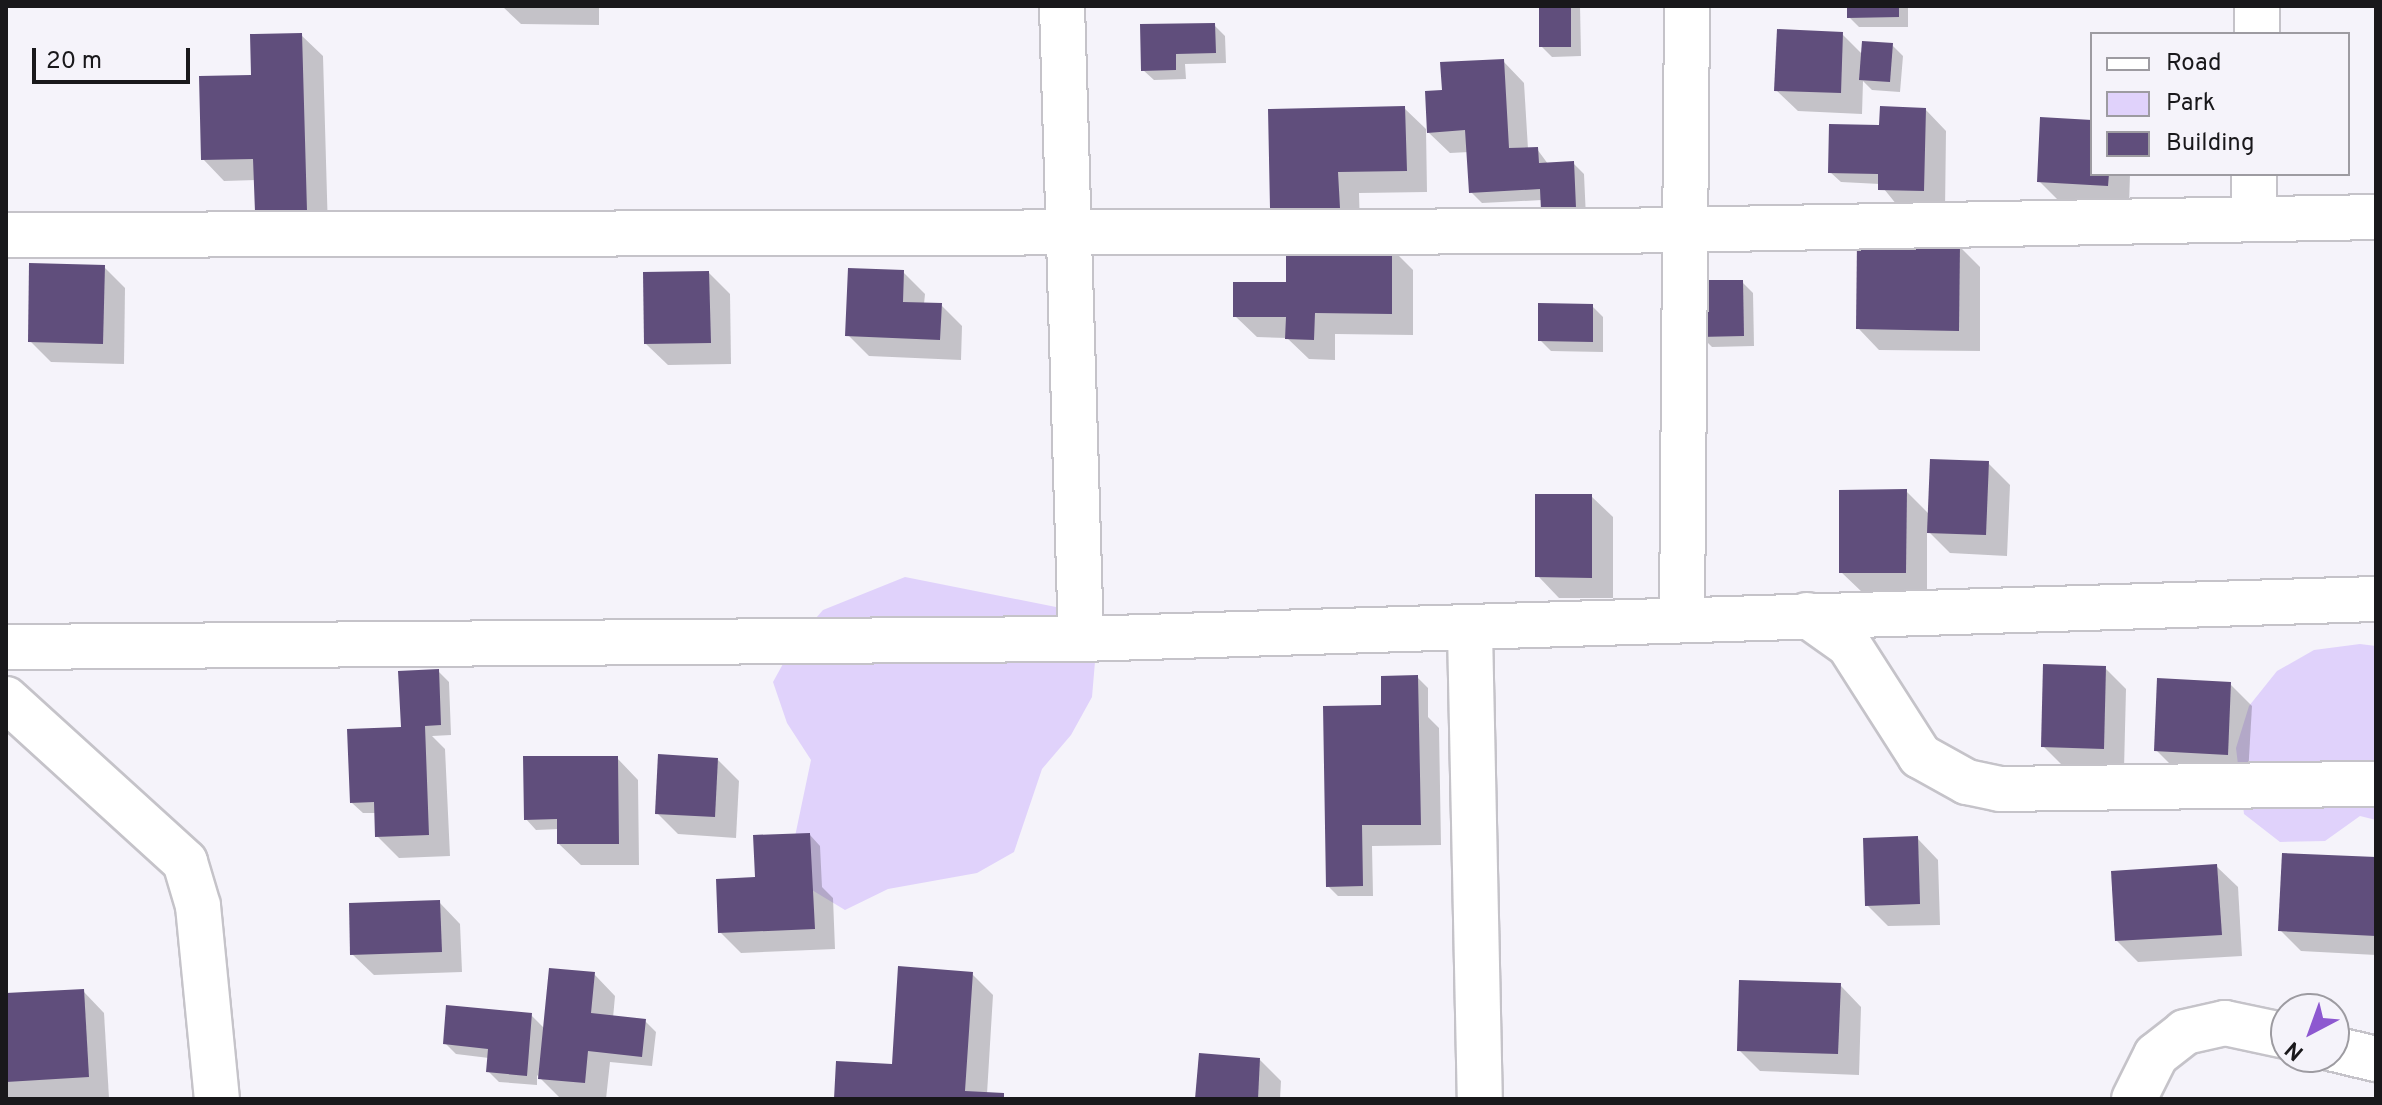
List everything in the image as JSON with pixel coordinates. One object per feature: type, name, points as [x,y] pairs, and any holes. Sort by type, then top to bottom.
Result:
[{"type":"street","points":[[1062,6],[1081,639]]},
{"type":"street","points":[[1682,617],[1687,6]]},
{"type":"street","points":[[2257,6],[2257,32]]},
{"type":"street","points":[[2254,176],[2254,219]]},
{"type":"street","points":[[6,235],[371,237],[1069,228],[1685,230],[2376,217]]},
{"type":"street","points":[[6,647],[1081,639],[1470,631],[1682,617],[2376,599]]},
{"type":"street","points":[[1807,615],[1849,645],[1920,756],[1967,782],[2000,789],[2376,784]]},
{"type":"street","points":[[1470,631],[1480,1099]]},
{"type":"street","points":[[6,699],[185,862],[198,906],[217,1099]]},
{"type":"street","points":[[2134,1099],[2156,1055],[2185,1032],[2225,1023],[2270,1033]]},
{"type":"street","points":[[2350,1053],[2376,1059]]},
{"type":"green space","points":[[905,577],[1076,611],[1096,650],[1092,697],[1071,735],[1042,769],[1014,852],[977,873],[888,889],[845,910],[807,887],[793,846],[811,760],[787,723],[773,682],[795,642],[823,610]]},
{"type":"green space","points":[[2360,644],[2376,646],[2376,820],[2360,816],[2325,841],[2280,842],[2244,814],[2236,748],[2249,706],[2277,671],[2314,650]]},
{"type":"building","points":[[1539,6],[1571,6],[1571,47],[1539,47]]},
{"type":"building","points":[[1847,6],[1899,6],[1899,17],[1847,18]]},
{"type":"building","points":[[1215,23],[1216,53],[1176,54],[1176,70],[1141,71],[1140,24]]},
{"type":"building","points":[[1777,29],[1843,32],[1841,93],[1774,91]]},
{"type":"building","points":[[302,33],[307,211],[255,212],[253,159],[201,160],[199,76],[251,75],[250,34]]},
{"type":"building","points":[[1862,41],[1893,43],[1890,82],[1859,80]]},
{"type":"building","points":[[1504,59],[1509,148],[1538,147],[1539,163],[1574,161],[1576,208],[1541,210],[1540,189],[1469,193],[1465,130],[1427,133],[1425,91],[1442,90],[1440,62]]},
{"type":"building","points":[[1405,106],[1407,171],[1338,172],[1340,208],[1270,209],[1268,109]]},
{"type":"building","points":[[1880,106],[1926,108],[1924,191],[1878,190],[1878,174],[1828,173],[1829,124],[1879,125]]},
{"type":"building","points":[[2040,117],[2090,120],[2090,176],[2109,176],[2108,186],[2037,182]]},
{"type":"building","points":[[1857,242],[1960,244],[1959,331],[1856,329]]},
{"type":"building","points":[[1286,246],[1392,247],[1392,314],[1315,313],[1314,340],[1285,339],[1286,317],[1233,317],[1233,282],[1286,282]]},
{"type":"building","points":[[29,263],[105,265],[103,344],[28,342]]},
{"type":"building","points":[[848,268],[904,270],[903,302],[942,303],[940,340],[845,336]]},
{"type":"building","points":[[709,271],[711,343],[644,344],[643,272]]},
{"type":"building","points":[[1698,280],[1743,280],[1744,336],[1699,337]]},
{"type":"building","points":[[1538,303],[1593,304],[1593,342],[1538,341]]},
{"type":"building","points":[[1930,459],[1989,461],[1986,535],[1927,533]]},
{"type":"building","points":[[1907,489],[1906,573],[1839,573],[1839,490]]},
{"type":"building","points":[[1535,494],[1592,494],[1592,578],[1535,577]]},
{"type":"building","points":[[2043,664],[2106,666],[2104,749],[2041,747]]},
{"type":"building","points":[[439,669],[441,725],[425,726],[429,835],[375,837],[374,802],[350,803],[347,729],[401,727],[398,671]]},
{"type":"building","points":[[1418,675],[1421,825],[1362,825],[1363,886],[1326,887],[1323,706],[1381,705],[1381,676]]},
{"type":"building","points":[[2157,678],[2231,682],[2228,755],[2154,751]]},
{"type":"building","points":[[658,754],[718,758],[715,817],[655,814]]},
{"type":"building","points":[[523,756],[618,756],[619,844],[557,844],[557,819],[524,820]]},
{"type":"building","points":[[810,833],[815,929],[718,933],[716,879],[755,877],[753,835]]},
{"type":"building","points":[[1918,836],[1920,904],[1865,906],[1863,838]]},
{"type":"building","points":[[2282,853],[2376,857],[2376,936],[2278,931]]},
{"type":"building","points":[[2217,864],[2222,935],[2115,941],[2111,871]]},
{"type":"building","points":[[440,900],[442,952],[350,955],[349,903]]},
{"type":"building","points":[[898,966],[973,972],[965,1091],[1004,1093],[1004,1099],[834,1099],[836,1061],[892,1064]]},
{"type":"building","points":[[549,968],[595,972],[591,1013],[646,1019],[642,1057],[588,1051],[585,1083],[538,1079]]},
{"type":"building","points":[[1739,980],[1841,983],[1838,1054],[1737,1051]]},
{"type":"building","points":[[84,989],[89,1077],[6,1082],[6,993]]},
{"type":"building","points":[[446,1005],[532,1013],[527,1076],[486,1072],[488,1049],[443,1044]]},
{"type":"building","points":[[1199,1053],[1260,1058],[1258,1099],[1195,1099]]}]
